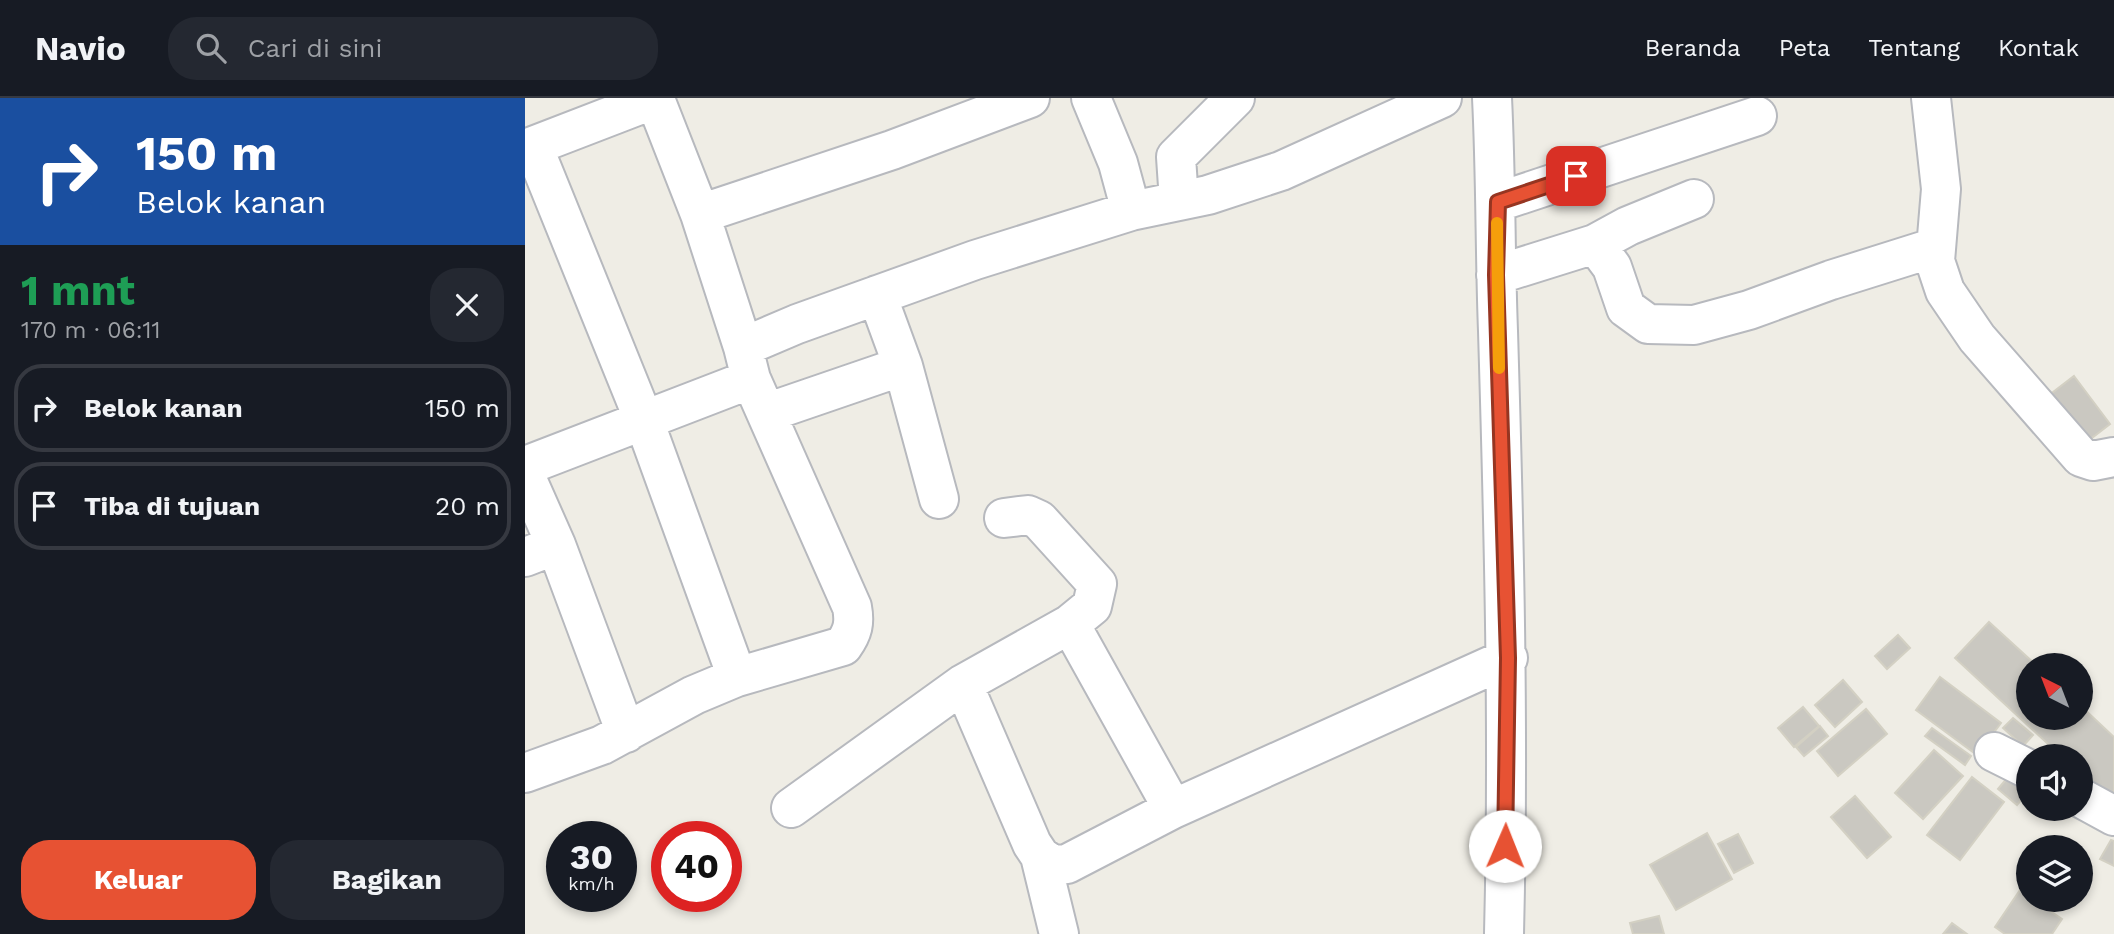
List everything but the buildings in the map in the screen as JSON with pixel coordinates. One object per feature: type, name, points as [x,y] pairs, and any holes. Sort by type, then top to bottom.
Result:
[{"type":"street","points":[[700,214],[892,150],[1030,98]]},
{"type":"street","points":[[1091,98],[1118,163],[1131,211]]},
{"type":"street","points":[[1177,184],[1175,157],[1235,98]]},
{"type":"street","points":[[1118,163],[1208,195],[1281,171],[1442,98]]},
{"type":"street","points":[[1492,98],[1498,202],[1496,275],[1508,658],[1504,934]]},
{"type":"street","points":[[1931,98],[1935,160],[1941,189],[1935,261],[1945,291],[1977,338],[2081,457],[2093,461],[2114,457]]},
{"type":"street","points":[[525,773],[601,746],[694,695],[737,677],[843,646],[852,634],[852,607],[766,413],[747,363],[700,214],[656,99],[529,148],[643,418],[737,677]]},
{"type":"street","points":[[1498,202],[1757,116]]},
{"type":"street","points":[[525,466],[643,418],[877,295],[1131,211],[1177,184]]},
{"type":"street","points":[[1496,275],[1595,244],[1628,226],[1694,199]]},
{"type":"street","points":[[1595,244],[1612,267],[1626,308],[1648,324],[1694,326],[1749,310],[1831,279],[1936,247]]},
{"type":"street","points":[[877,295],[904,366],[939,499]]},
{"type":"street","points":[[766,413],[904,366]]},
{"type":"street","points":[[525,475],[540,551],[626,733]]},
{"type":"street","points":[[791,808],[963,684],[1070,624],[1092,606],[1097,584],[1039,520],[1028,514],[1004,518]]},
{"type":"street","points":[[1070,624],[1173,809]]},
{"type":"street","points":[[1040,856],[1053,865],[1067,864],[1173,809],[1508,658]]},
{"type":"street","points":[[963,684],[1032,844],[1040,856],[1059,934]]},
{"type":"street","points":[[1994,752],[2016,763]]},
{"type":"street","points":[[2093,805],[2114,816]]},
{"type":"slow traffic","points":[[1497,223],[1499,368]]},
{"type":"route","points":[[1505,846],[1508,658],[1496,275],[1498,202],[1576,176]]}]
